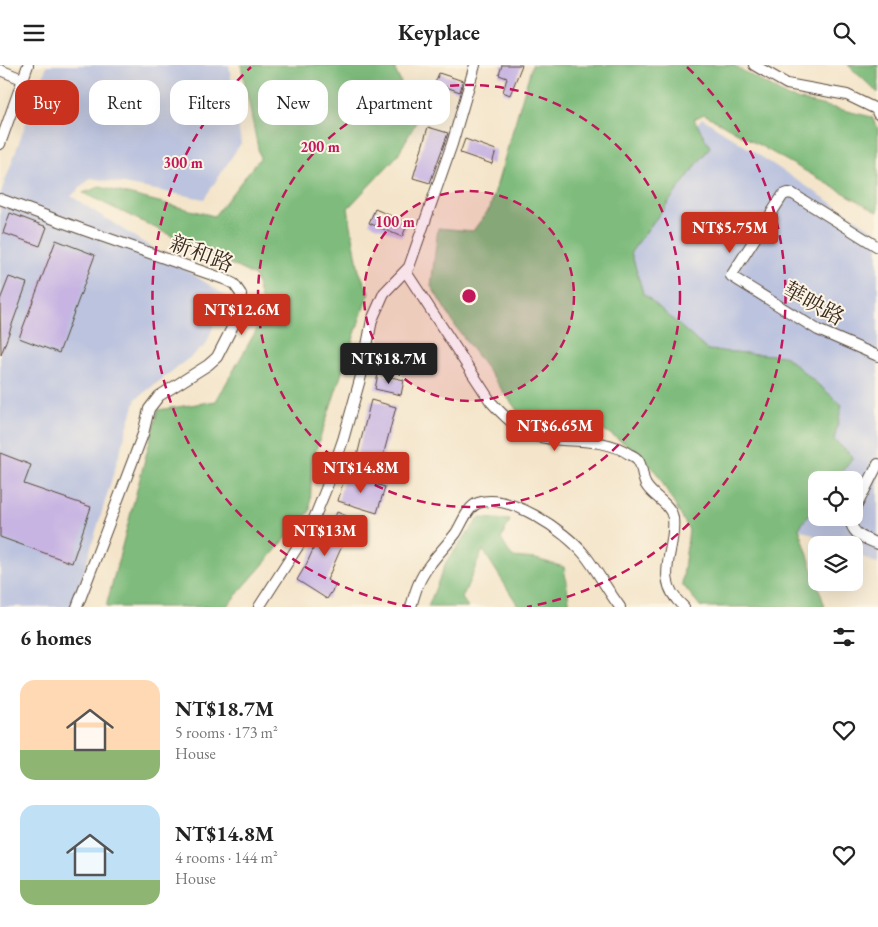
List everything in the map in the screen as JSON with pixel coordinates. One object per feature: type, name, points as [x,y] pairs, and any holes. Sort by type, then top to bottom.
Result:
[{"type":"street","points":[[0,144],[28,65]]},
{"type":"street","points":[[259,607],[311,526],[326,489],[343,440],[372,320],[384,293],[406,272],[413,258],[452,144],[476,65]]},
{"type":"street","points":[[754,65],[787,83],[847,95],[876,109],[878,113]]},
{"type":"street","points":[[0,70],[22,79]]},
{"type":"street","name":"華映路","points":[[878,247],[793,194],[788,193],[783,195],[730,276],[818,329],[878,356]]},
{"type":"street","name":"新和路","points":[[0,199],[224,279],[234,284],[242,294],[240,311],[217,357],[208,365],[158,396],[149,409],[143,434],[77,607]]},
{"type":"street","points":[[406,272],[491,402],[505,418],[530,435],[557,440],[607,444],[619,447],[638,459],[646,485],[670,510],[673,517],[667,583],[674,599],[684,607]]},
{"type":"street","points":[[863,493],[878,464]]},
{"type":"street","points":[[411,607],[418,585],[425,572],[456,532],[466,515],[477,503],[496,501],[522,509],[546,521],[583,553],[620,607]]},
{"type":"street","points":[[851,526],[854,532],[878,544]]},
{"type":"shaded area","points":[[47,65],[229,65],[231,80],[170,80],[170,125],[238,125],[241,143],[204,199],[91,178],[71,196],[225,295],[206,345],[136,399],[73,607],[0,607],[0,195],[25,125],[79,125],[79,80],[42,80]]},
{"type":"shaded area","points":[[702,118],[878,233],[878,564],[863,557],[863,536],[815,536],[701,478],[713,368],[579,267]]},
{"type":"green space","points":[[241,65],[395,65],[400,80],[338,80],[338,125],[415,125],[397,156],[348,208],[359,271],[369,292],[312,462],[310,511],[226,607],[106,607],[158,410],[216,401],[265,315],[255,276],[83,193],[100,187],[214,216],[260,158],[248,99],[248,80],[244,80]]},
{"type":"green space","points":[[532,65],[733,65],[788,97],[872,117],[878,129],[878,212],[704,114],[694,119],[710,147],[631,252],[643,293],[707,350],[785,356],[842,405],[834,440],[853,457],[842,471],[808,471],[808,516],[799,528],[808,555],[808,591],[820,591],[825,607],[701,607],[682,584],[689,530],[658,475],[641,454],[581,415],[519,413],[456,327],[431,286],[438,228],[473,231],[490,208]]},
{"type":"green space","points":[[848,65],[878,65],[878,93]]},
{"type":"green space","points":[[479,518],[510,520],[501,539],[512,557],[536,559],[564,567],[570,607],[519,607],[483,550],[462,598],[468,607],[428,607],[446,562]]},
{"type":"building","points":[[502,65],[522,65],[510,95],[503,92],[507,78],[499,75]]},
{"type":"building","points":[[439,73],[463,81],[460,92],[450,88],[450,80],[436,80]]},
{"type":"building","points":[[428,127],[448,133],[430,183],[413,178]]},
{"type":"building","points":[[465,139],[496,150],[492,164],[460,153]]},
{"type":"building","points":[[375,209],[408,223],[402,237],[369,223]]},
{"type":"building","points":[[10,213],[47,227],[40,246],[3,233]]},
{"type":"building","points":[[56,240],[95,255],[59,353],[19,338]]},
{"type":"building","points":[[9,277],[27,283],[1,355],[0,300]]},
{"type":"building","points":[[378,374],[404,380],[401,395],[375,389]]},
{"type":"building","points":[[371,400],[396,407],[383,456],[392,458],[389,475],[355,464]]},
{"type":"building","points":[[0,453],[31,465],[24,484],[91,507],[72,563],[0,537]]},
{"type":"building","points":[[345,475],[385,487],[377,513],[338,501]]},
{"type":"building","points":[[337,512],[351,518],[343,536],[346,537],[327,580],[336,585],[327,599],[297,580],[323,527],[329,530]]}]
